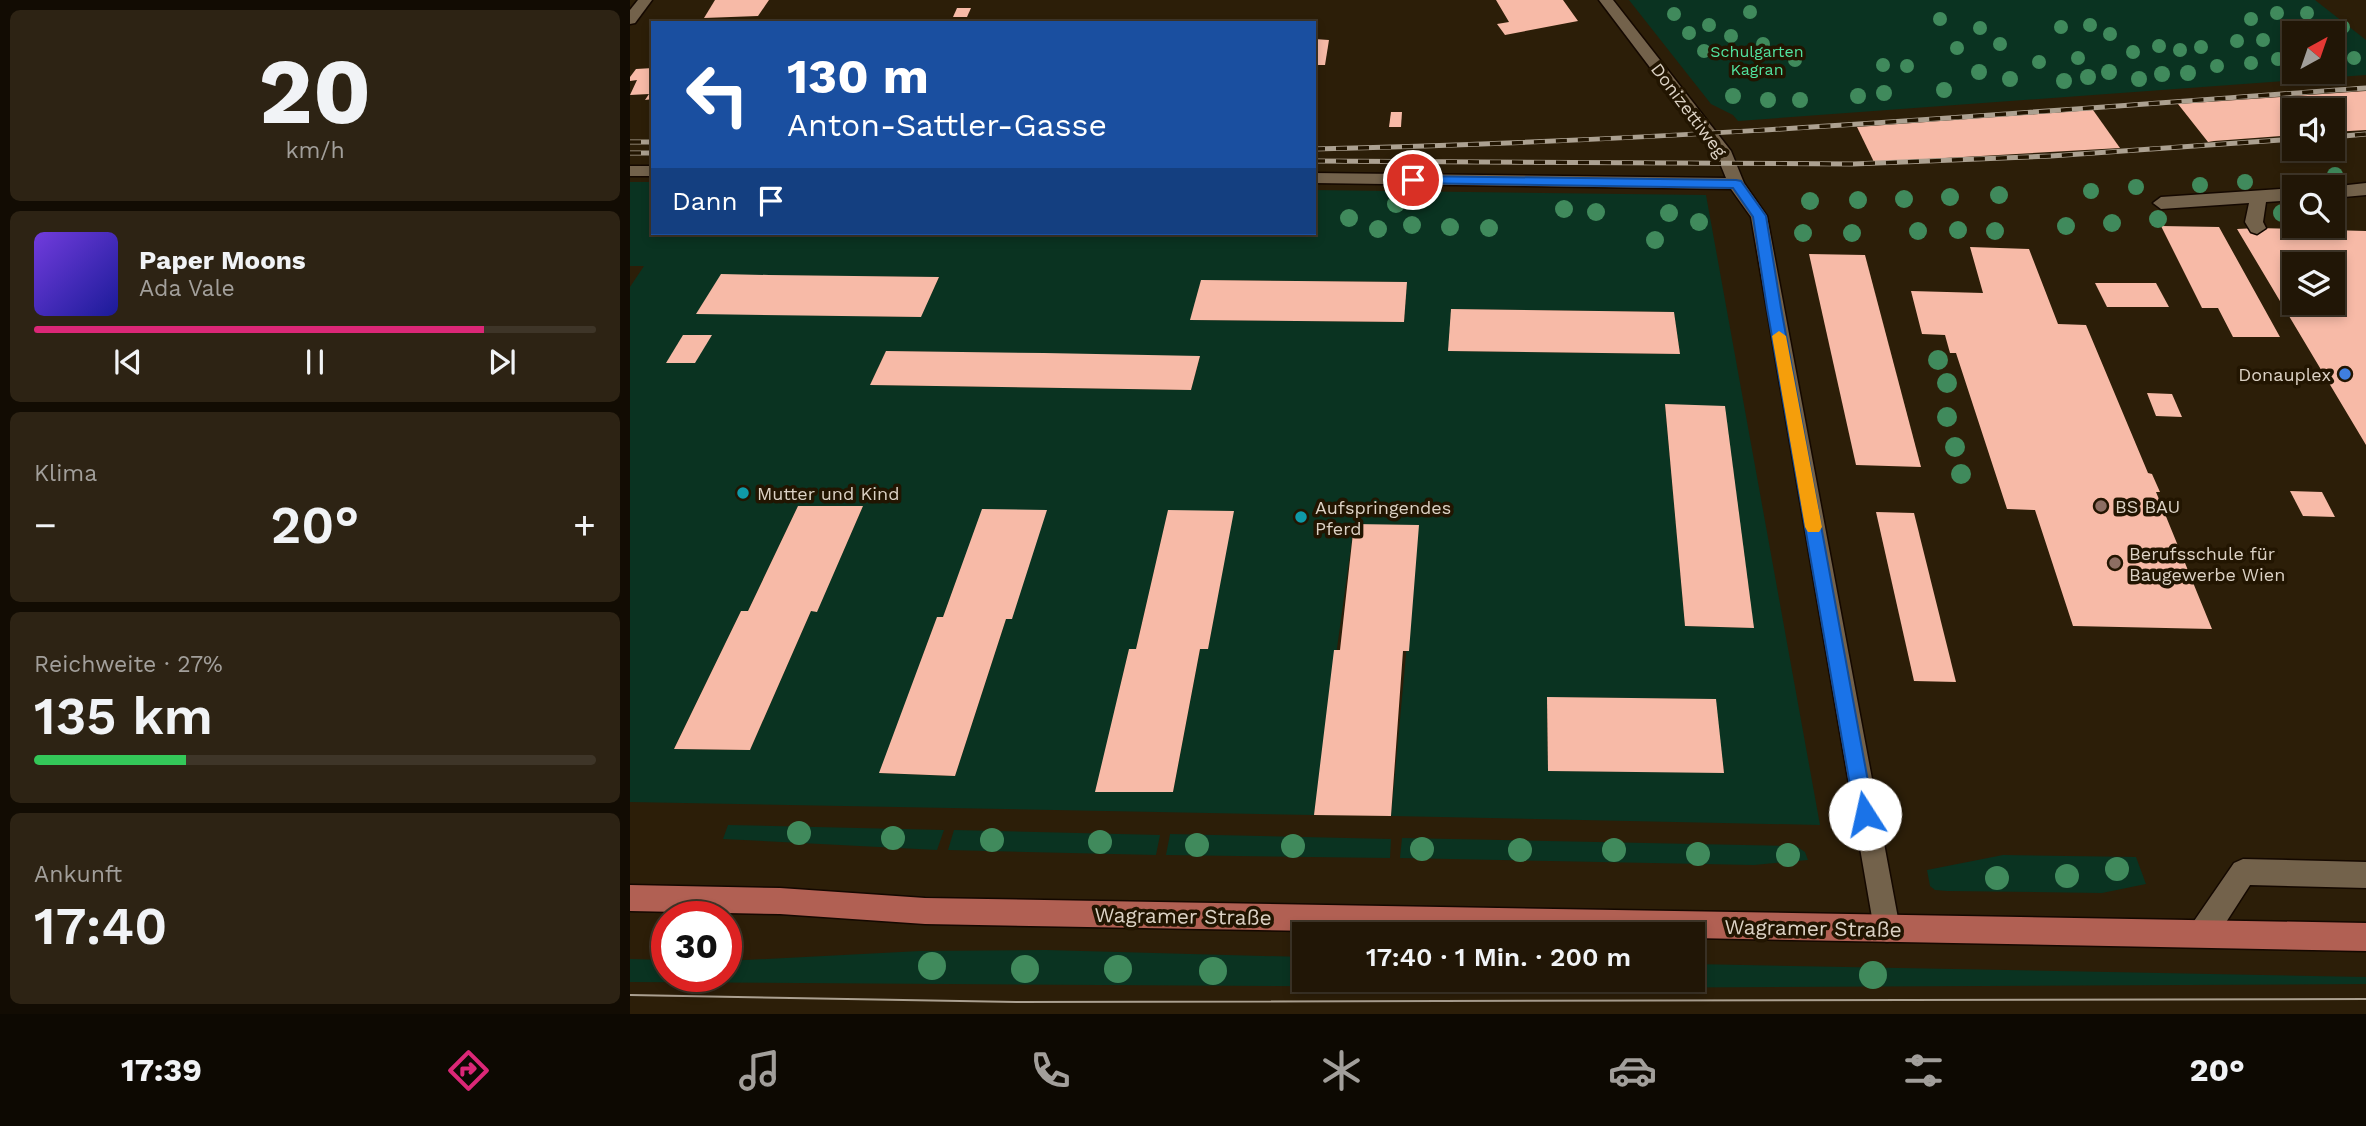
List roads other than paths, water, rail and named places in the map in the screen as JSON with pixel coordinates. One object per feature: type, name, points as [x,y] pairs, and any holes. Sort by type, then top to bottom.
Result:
[{"type":"main road","name":"Wagramer Straße","points":[[630,898],[780,901],[939,911],[2366,937]]},
{"type":"street","points":[[630,20],[645,0]]},
{"type":"street","name":"Donizettiweg","points":[[1606,0],[1725,155],[1736,184],[1759,216],[1887,929]]},
{"type":"street","points":[[630,171],[651,171]]},
{"type":"street","points":[[1316,178],[1736,184]]},
{"type":"street","points":[[2345,191],[2366,189]]},
{"type":"street","points":[[2161,203],[2282,195]]},
{"type":"street","points":[[2257,228],[2254,222],[2258,197]]},
{"type":"street","points":[[2202,934],[2243,872],[2366,875]]},
{"type":"tram line","points":[[630,995],[1016,1002],[2366,999]]},
{"type":"railway","points":[[1316,149],[1709,133],[2366,88]]},
{"type":"railway","points":[[2345,136],[2366,134]]},
{"type":"railway","points":[[1316,161],[1853,164],[2051,156],[2282,140]]},
{"type":"railway","points":[[630,142],[651,142]]},
{"type":"railway","points":[[630,153],[651,153]]},
{"type":"place","name":"Donauplex","points":[[2345,374]]},
{"type":"place","name":"Mutter und Kind","points":[[743,493]]},
{"type":"place","name":"BS BAU","points":[[2101,506]]},
{"type":"place","name":"Aufspringendes Pferd","points":[[1301,517]]},
{"type":"place","name":"Berufsschule für Baugewerbe Wien","points":[[2115,563]]},
{"type":"park label","name":"Schulgarten Kagran","points":[[1757,60]]}]
